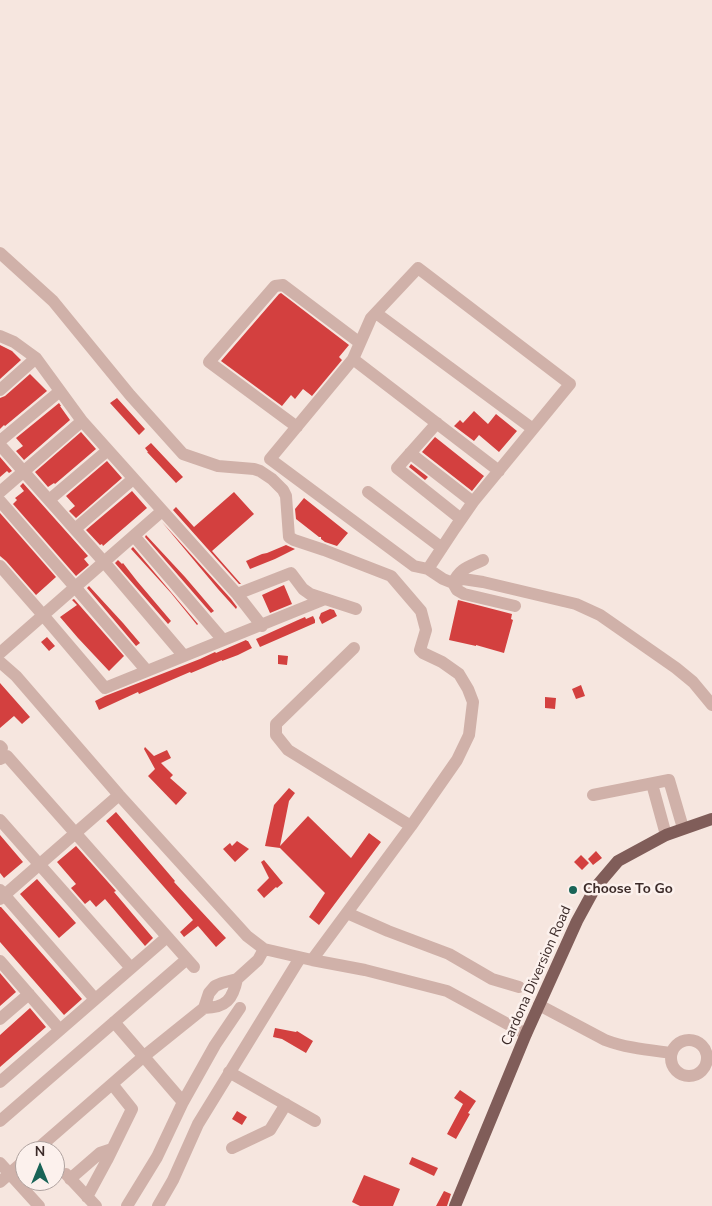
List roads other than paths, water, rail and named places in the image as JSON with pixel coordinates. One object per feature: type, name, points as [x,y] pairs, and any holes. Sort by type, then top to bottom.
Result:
[{"type":"main road","name":"Cardona Diversion Road","points":[[455,1206],[526,1034],[595,888],[618,861],[666,835],[712,819]]},
{"type":"street","points":[[0,253],[53,301],[130,395],[182,454],[218,466],[254,469],[272,479],[286,496],[289,537],[391,576],[420,611],[426,630],[420,650],[459,674],[473,702],[469,735],[457,760],[347,913],[306,959],[230,1072],[198,1124],[173,1180],[158,1206]]},
{"type":"street","points":[[428,569],[473,502],[570,384],[418,268],[371,318],[353,359],[270,458],[414,566],[428,569],[453,583],[457,590],[464,594],[515,606]]},
{"type":"street","points":[[297,427],[209,362],[275,286],[283,285],[360,344]]},
{"type":"street","points":[[376,313],[533,429]]},
{"type":"street","points":[[1,338],[14,342],[36,358],[82,421],[237,594],[262,626]]},
{"type":"street","points":[[0,390],[36,358]]},
{"type":"street","points":[[353,359],[499,471]]},
{"type":"street","points":[[60,392],[0,443],[184,656]]},
{"type":"street","points":[[0,492],[82,421]]},
{"type":"street","points":[[437,423],[397,468],[461,519]]},
{"type":"street","points":[[49,500],[108,450]]},
{"type":"street","points":[[410,453],[473,502]]},
{"type":"street","points":[[75,529],[133,479]]},
{"type":"street","points":[[368,492],[442,548]]},
{"type":"street","points":[[0,501],[147,671]]},
{"type":"street","points":[[0,653],[162,511]]},
{"type":"street","points":[[134,536],[223,640]]},
{"type":"street","points":[[453,583],[457,574],[462,570],[482,560]]},
{"type":"street","points":[[0,566],[105,688],[325,599]]},
{"type":"street","points":[[237,594],[291,573],[303,590],[310,594],[356,609]]},
{"type":"street","points":[[453,583],[463,578],[576,604],[600,616],[676,668],[693,682],[712,705]]},
{"type":"street","points":[[354,648],[276,724],[276,735],[288,750],[411,826]]},
{"type":"street","points":[[0,662],[16,676],[247,936],[264,949],[365,970],[447,991],[526,1034]]},
{"type":"street","points":[[0,1121],[114,1022],[190,963],[1,751]]},
{"type":"street","points":[[593,795],[669,780],[683,828]]},
{"type":"street","points":[[652,784],[666,835]]},
{"type":"street","points":[[95,1000],[1,895],[39,865],[119,794]]},
{"type":"street","points":[[0,820],[131,968]]},
{"type":"street","points":[[347,913],[449,954],[492,979],[519,987]]},
{"type":"street","points":[[0,1082],[167,937]]},
{"type":"street","points":[[46,1141],[143,1057],[204,1008],[208,993],[215,986],[237,979],[258,960],[264,949]]},
{"type":"street","points":[[0,960],[60,1030]]},
{"type":"street","points":[[204,1008],[215,1008],[225,1003],[235,990],[237,979]]},
{"type":"street","points":[[0,1019],[29,994]]},
{"type":"street","points":[[539,1005],[613,1043],[671,1053]]},
{"type":"street","points":[[127,1206],[157,1157],[183,1102],[215,1045],[240,1008]]},
{"type":"street","points":[[114,1022],[183,1102]]},
{"type":"street","points":[[230,1072],[315,1120]]},
{"type":"street","points":[[112,1084],[132,1109],[107,1160],[91,1202],[68,1177],[100,1153],[112,1149]]},
{"type":"street","points":[[232,1148],[270,1130],[286,1104]]},
{"type":"street","points":[[0,1163],[5,1178],[39,1206]]},
{"type":"street","points":[[5,1178],[15,1169]]},
{"type":"place","name":"Choose To Go","points":[[573,890]]}]
